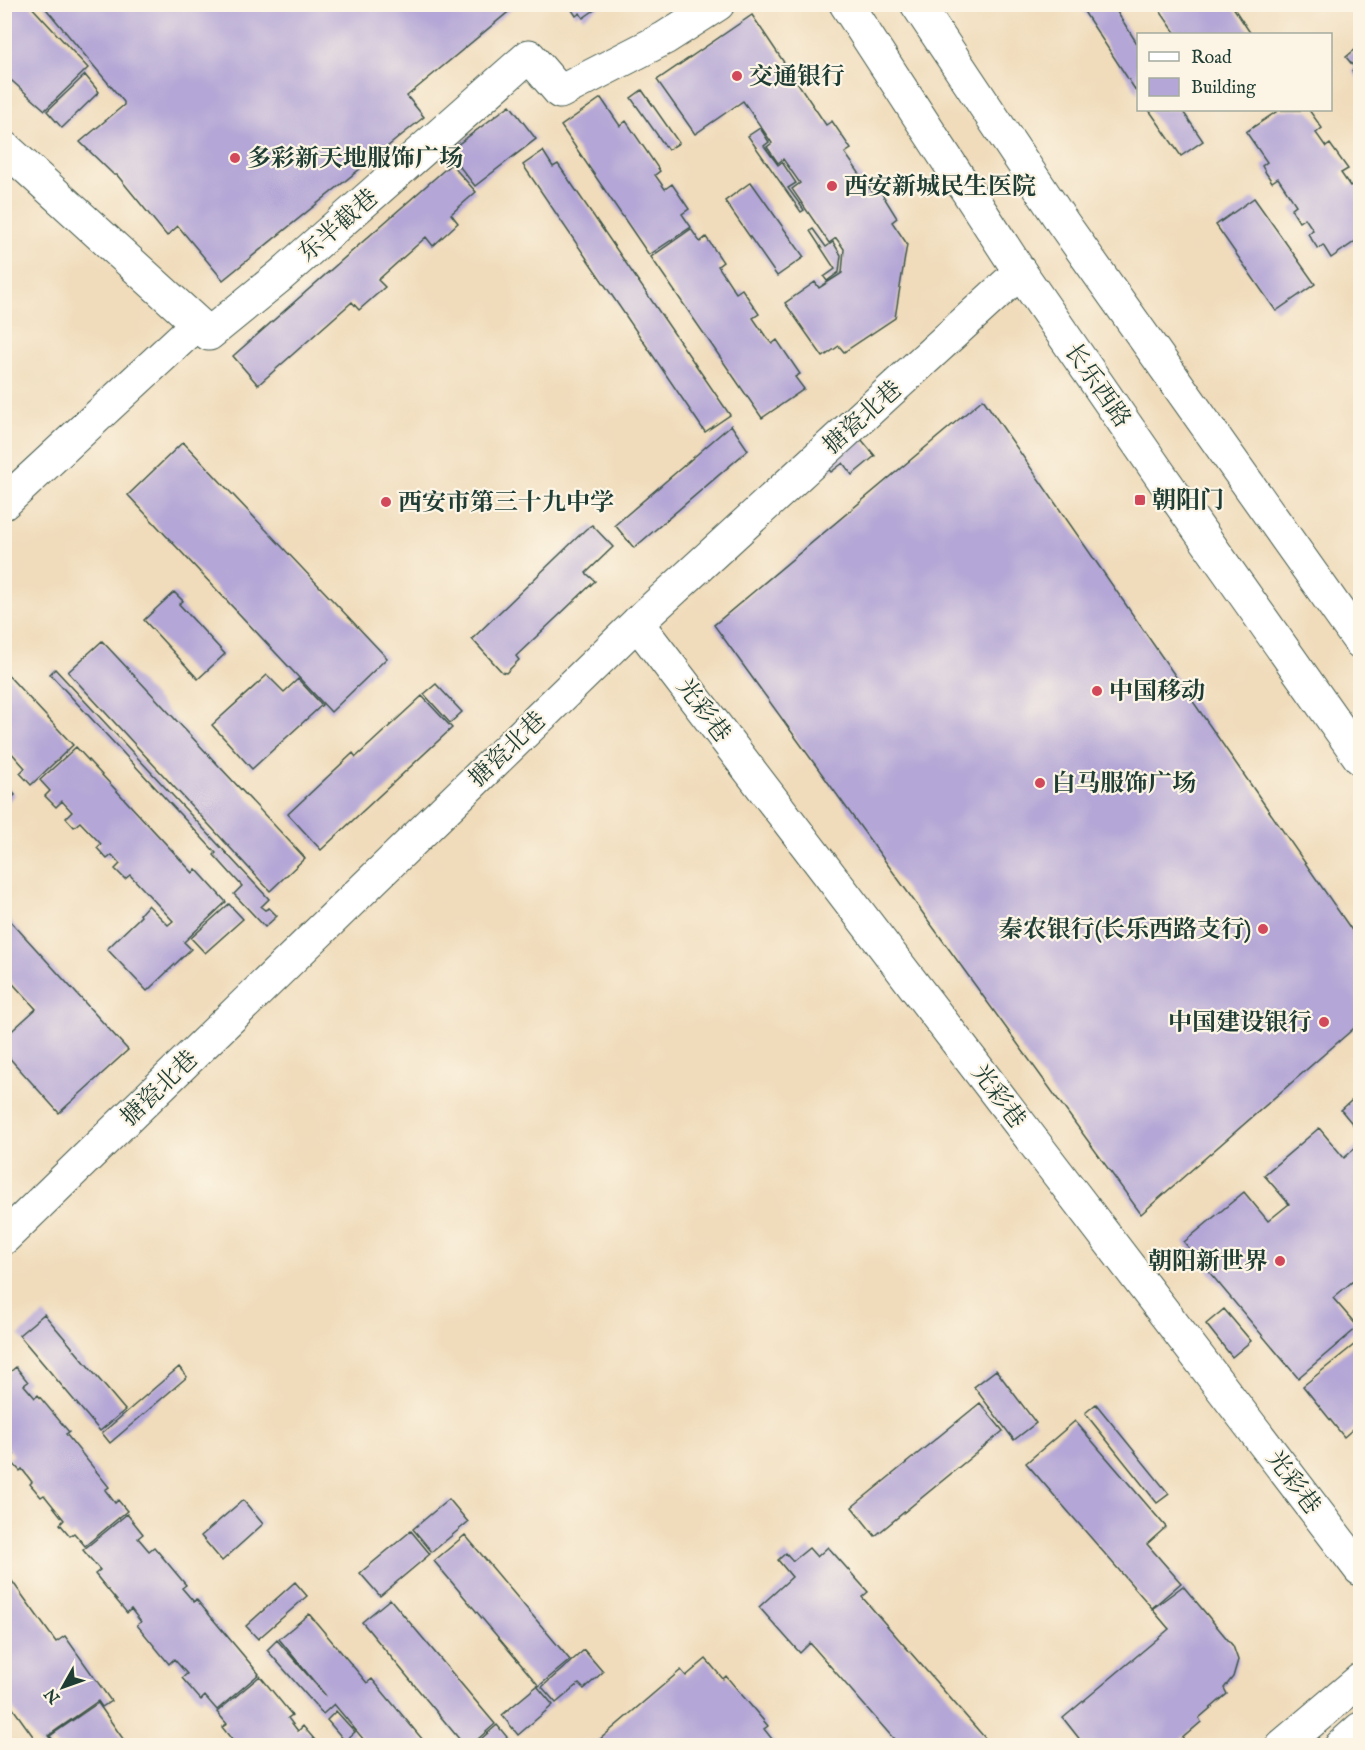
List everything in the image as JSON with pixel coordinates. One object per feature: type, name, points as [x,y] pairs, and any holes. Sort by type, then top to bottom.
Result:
[{"type":"street","name":"东半截巷","points":[[197,324],[209,334],[280,276],[529,56],[560,92],[665,38],[718,4]]},
{"type":"street","name":"长乐西路","points":[[846,4],[1020,272],[1360,758]]},
{"type":"street","points":[[917,4],[1063,223],[1360,642]]},
{"type":"street","points":[[4,147],[197,324],[4,503]]},
{"type":"street","name":"搪瓷北巷","points":[[4,1238],[637,622],[1020,272]]},
{"type":"street","name":"光彩巷","points":[[637,622],[1360,1569]]},
{"type":"street","points":[[1282,1746],[1360,1680]]},
{"type":"street","points":[[1341,1746],[1360,1729]]},
{"type":"building","points":[[4,4],[29,4],[88,68],[45,110],[4,74]]},
{"type":"building","name":"多彩新天地服饰广场","points":[[42,4],[518,4],[407,96],[424,117],[223,280],[178,226],[167,236],[117,175],[114,175],[80,142],[124,105],[124,102]]},
{"type":"building","points":[[568,4],[603,4],[583,18],[580,13],[576,16]]},
{"type":"building","points":[[1079,4],[1112,4],[1137,43],[1137,92]]},
{"type":"building","points":[[1160,4],[1231,4],[1250,33],[1175,33],[1158,8]]},
{"type":"building","name":"西安新城民生医院","points":[[752,15],[826,125],[832,121],[851,149],[845,153],[873,193],[879,189],[897,218],[892,222],[907,244],[895,318],[844,352],[839,346],[823,357],[785,303],[815,282],[819,288],[842,273],[844,249],[836,238],[829,243],[792,189],[800,183],[783,159],[778,163],[767,147],[772,143],[743,101],[695,134],[657,80]]},
{"type":"building","points":[[1358,47],[1360,49],[1360,81],[1352,71],[1355,68],[1346,57]]},
{"type":"building","points":[[85,75],[99,92],[62,128],[47,111]]},
{"type":"building","points":[[642,90],[679,143],[668,150],[631,98]]},
{"type":"building","points":[[601,98],[620,126],[626,121],[660,171],[655,175],[665,189],[672,184],[689,209],[682,214],[691,227],[649,255],[561,126]]},
{"type":"building","points":[[510,105],[536,139],[475,186],[448,152]]},
{"type":"building","points":[[1150,111],[1183,111],[1203,141],[1181,156]]},
{"type":"building","points":[[1278,111],[1310,111],[1322,128],[1316,133],[1326,147],[1330,144],[1348,169],[1341,173],[1350,186],[1355,183],[1360,191],[1360,238],[1331,258],[1323,245],[1318,249],[1308,234],[1313,230],[1305,218],[1299,222],[1291,209],[1296,205],[1278,178],[1272,182],[1262,166],[1267,162],[1246,132]]},
{"type":"building","points":[[760,128],[769,142],[764,146],[778,165],[782,162],[796,183],[788,188],[804,210],[801,212],[748,136]]},
{"type":"building","points":[[543,151],[553,167],[558,164],[730,415],[705,432],[523,165]]},
{"type":"building","points":[[451,164],[476,192],[451,214],[458,223],[433,246],[426,237],[378,280],[385,287],[359,310],[352,302],[258,385],[233,356]]},
{"type":"building","points":[[751,182],[804,257],[777,276],[725,201]]},
{"type":"building","points":[[1254,198],[1315,284],[1276,311],[1216,225]]},
{"type":"building","points":[[691,229],[700,242],[706,237],[723,262],[718,266],[736,293],[742,289],[759,314],[753,318],[766,337],[772,344],[777,340],[800,374],[795,377],[804,389],[762,418],[651,257]]},
{"type":"building","points":[[813,229],[826,247],[833,242],[841,255],[839,272],[827,281],[824,277],[835,269],[810,231]]},
{"type":"building","name":"白马服饰广场","points":[[983,399],[1360,942],[1360,1023],[1141,1214],[714,625]]},
{"type":"building","points":[[731,425],[748,450],[634,548],[615,525]]},
{"type":"building","points":[[861,439],[875,456],[852,475],[843,463],[831,472],[826,466]]},
{"type":"building","points":[[183,442],[387,658],[331,712],[128,495]]},
{"type":"building","points":[[592,525],[613,547],[586,573],[595,581],[516,656],[519,660],[506,673],[502,672],[472,639]]},
{"type":"building","points":[[174,592],[183,601],[179,604],[225,654],[198,679],[144,620]]},
{"type":"building","points":[[102,641],[305,858],[270,891],[68,672]]},
{"type":"building","points":[[55,669],[269,899],[261,907],[265,910],[269,908],[277,916],[265,927],[234,894],[242,886],[214,855],[216,853],[50,674]]},
{"type":"building","points":[[4,671],[73,745],[31,785],[20,773],[25,768],[9,750],[4,754]]},
{"type":"building","points":[[267,675],[284,692],[298,679],[322,705],[252,769],[212,725]]},
{"type":"building","points":[[436,684],[462,712],[450,723],[424,694]]},
{"type":"building","points":[[422,696],[452,728],[321,850],[288,814],[353,753],[356,757]]},
{"type":"building","points":[[76,747],[193,873],[196,869],[226,902],[184,942],[191,949],[147,991],[107,949],[141,916],[140,914],[148,905],[168,925],[173,921],[130,875],[125,879],[115,869],[120,864],[112,855],[107,859],[97,848],[101,844],[80,822],[74,827],[66,818],[72,812],[62,801],[56,807],[45,796],[50,791],[40,780]]},
{"type":"building","points":[[4,783],[15,795],[4,805]]},
{"type":"building","points":[[229,904],[243,919],[205,953],[191,938]]},
{"type":"building","points":[[4,914],[128,1050],[59,1113],[4,1052],[4,1038],[36,1009],[4,974]]},
{"type":"building","points":[[1360,1093],[1360,1133],[1341,1110]]},
{"type":"building","name":"朝阳新世界","points":[[1319,1128],[1344,1158],[1360,1144],[1360,1290],[1353,1281],[1333,1298],[1358,1327],[1298,1378],[1184,1242],[1244,1192],[1268,1221],[1289,1204],[1264,1175]]},
{"type":"building","points":[[1224,1309],[1251,1341],[1232,1357],[1206,1324]]},
{"type":"building","points":[[44,1314],[125,1410],[100,1431],[19,1335]]},
{"type":"building","points":[[1360,1340],[1360,1423],[1344,1437],[1303,1386]]},
{"type":"building","points":[[16,1367],[28,1382],[24,1385],[35,1398],[38,1395],[69,1432],[66,1434],[109,1487],[105,1490],[115,1503],[118,1500],[127,1511],[85,1546],[74,1533],[70,1536],[60,1524],[64,1520],[44,1495],[41,1497],[30,1484],[32,1482],[22,1469],[20,1471],[9,1459],[14,1455],[4,1443],[4,1377]]},
{"type":"building","points":[[179,1367],[187,1377],[110,1443],[102,1433]]},
{"type":"building","points":[[996,1370],[1036,1423],[1014,1440],[974,1387]]},
{"type":"building","points":[[980,1403],[1003,1431],[875,1536],[852,1507]]},
{"type":"building","points":[[1096,1404],[1169,1494],[1157,1503],[1085,1413]]},
{"type":"building","points":[[1075,1421],[1166,1527],[1147,1544],[1181,1583],[1152,1608],[1026,1463]]},
{"type":"building","points":[[449,1499],[468,1522],[432,1552],[413,1529]]},
{"type":"building","points":[[243,1500],[263,1524],[222,1561],[201,1536]]},
{"type":"building","points":[[127,1514],[143,1534],[138,1538],[149,1551],[154,1547],[186,1585],[182,1588],[194,1602],[196,1599],[259,1674],[217,1710],[205,1696],[201,1700],[182,1678],[187,1674],[174,1659],[169,1664],[137,1625],[141,1622],[131,1609],[127,1613],[95,1574],[100,1570],[83,1550]]},
{"type":"building","points":[[411,1531],[430,1554],[380,1596],[360,1573]]},
{"type":"building","points":[[465,1535],[570,1660],[539,1686],[434,1561]]},
{"type":"building","points":[[828,1547],[868,1592],[862,1597],[992,1746],[900,1746],[810,1643],[800,1653],[759,1607],[792,1577],[778,1560],[786,1553],[793,1561],[809,1548],[817,1557]]},
{"type":"building","points":[[4,1570],[56,1642],[65,1636],[111,1701],[102,1707],[98,1701],[48,1736],[53,1742],[48,1746],[40,1746],[4,1696],[4,1683],[10,1680],[4,1671]]},
{"type":"building","points":[[295,1582],[307,1596],[258,1639],[246,1626]]},
{"type":"building","points":[[1183,1586],[1233,1646],[1238,1660],[1233,1677],[1224,1688],[1227,1694],[1199,1718],[1201,1722],[1173,1746],[1085,1746],[1063,1718],[1169,1629],[1152,1609]]},
{"type":"building","points":[[390,1599],[495,1724],[470,1746],[465,1746],[362,1622]]},
{"type":"building","points":[[309,1614],[367,1683],[372,1679],[428,1746],[369,1746],[334,1704],[323,1714],[267,1650],[277,1640],[326,1696],[279,1639]]},
{"type":"building","points":[[584,1650],[603,1672],[584,1689],[579,1684],[556,1703],[542,1687]]},
{"type":"building","points":[[706,1659],[723,1679],[726,1676],[768,1726],[764,1729],[776,1744],[774,1746],[592,1746],[681,1670],[686,1676]]},
{"type":"building","points":[[260,1676],[292,1715],[288,1718],[298,1731],[303,1726],[320,1746],[237,1746],[222,1727],[227,1724],[217,1712]]},
{"type":"building","points":[[537,1686],[553,1705],[518,1735],[502,1715]]},
{"type":"building","points":[[98,1703],[128,1746],[57,1746],[50,1736]]},
{"type":"building","points":[[336,1711],[355,1732],[345,1741],[327,1720]]},
{"type":"building","points":[[497,1725],[512,1743],[508,1746],[473,1746]]},
{"type":"place","name":"交通银行","points":[[737,76]]},
{"type":"place","name":"多彩新天地服饰广场","points":[[235,158]]},
{"type":"place","name":"西安新城民生医院","points":[[832,186]]},
{"type":"place","name":"朝阳门","points":[[1140,500]]},
{"type":"place","name":"西安市第三十九中学","points":[[386,502]]},
{"type":"place","name":"中国移动","points":[[1097,691]]},
{"type":"place","name":"白马服饰广场","points":[[1040,783]]},
{"type":"place","name":"秦农银行(长乐西路支行)","points":[[1263,929]]},
{"type":"place","name":"中国建设银行","points":[[1324,1022]]},
{"type":"place","name":"朝阳新世界","points":[[1280,1261]]}]
